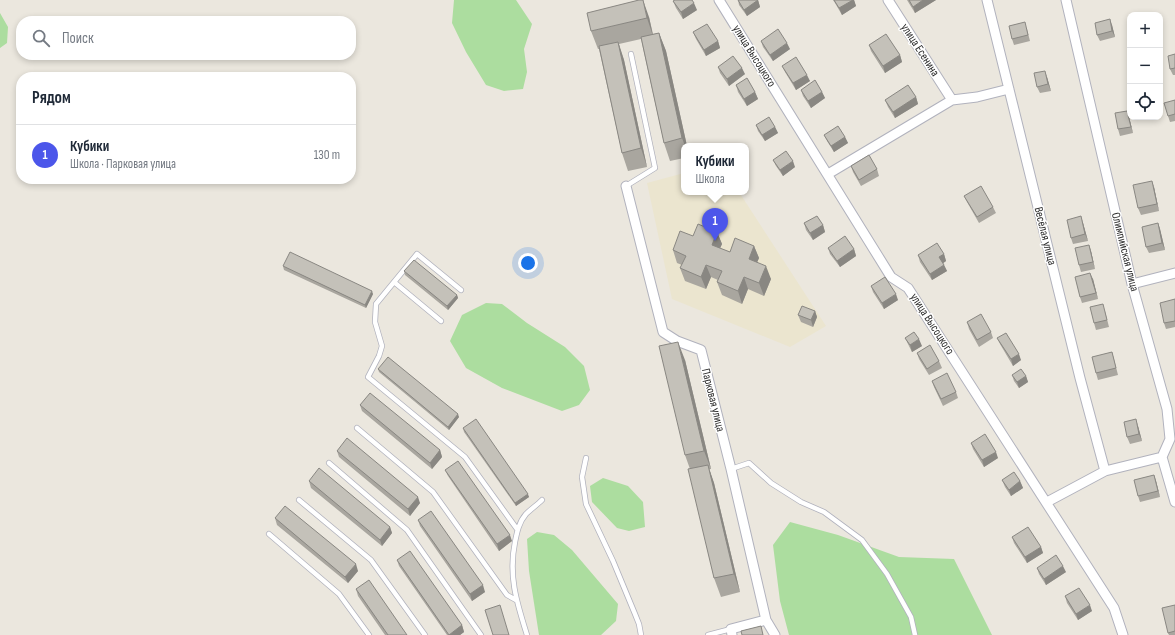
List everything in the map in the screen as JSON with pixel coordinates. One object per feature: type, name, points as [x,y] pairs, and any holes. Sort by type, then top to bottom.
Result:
[{"type":"street","name":"улица Высоцкого","points":[[719,0],[891,277],[908,288],[1047,502],[1114,608],[1123,635]]},
{"type":"street","name":"улица Есенина","points":[[888,0],[952,100]]},
{"type":"street","name":"Весёлая улица","points":[[987,0],[1080,378],[1105,471]]},
{"type":"street","name":"Олимпийская улица","points":[[1066,0],[1132,284],[1167,409],[1170,439],[1162,457]]},
{"type":"street","points":[[828,174],[952,100],[977,97],[1009,89]]},
{"type":"street","name":"Парковая улица","points":[[626,186],[663,332],[678,341],[701,350],[731,468],[766,620],[774,635]]},
{"type":"street","points":[[1132,284],[1175,273]]},
{"type":"street","points":[[1047,502],[1105,471],[1162,457],[1175,502]]},
{"type":"street","points":[[732,632],[766,620]]},
{"type":"lane","points":[[626,186],[655,168],[631,54]]},
{"type":"lane","points":[[461,290],[417,254],[376,304],[375,322],[382,346],[379,356],[368,377],[466,457],[517,529]]},
{"type":"lane","points":[[394,282],[441,321]]},
{"type":"lane","points":[[357,428],[433,492],[507,595],[516,600]]},
{"type":"lane","points":[[586,458],[582,477],[586,504],[635,614],[641,635]]},
{"type":"lane","points":[[329,463],[407,530],[481,635]]},
{"type":"lane","points":[[731,468],[749,463],[771,482],[800,502],[824,512],[862,540],[887,574],[911,617],[915,635]]},
{"type":"lane","points":[[299,500],[371,560],[425,635]]},
{"type":"lane","points":[[527,635],[516,600],[512,572],[513,550],[517,529],[526,514],[542,500]]},
{"type":"lane","points":[[270,534],[339,594],[369,635]]},
{"type":"lane","points":[[708,635],[732,632]]},
{"type":"shaded area","points":[[681,174],[681,195],[741,195],[826,326],[790,347],[672,299],[647,183]]},
{"type":"green space","points":[[454,0],[516,0],[532,24],[524,49],[527,72],[523,89],[504,91],[486,85],[466,52],[452,23]]},
{"type":"green space","points":[[0,13],[8,27],[7,43],[0,48]]},
{"type":"green space","points":[[486,303],[502,304],[527,323],[565,347],[584,366],[590,390],[579,405],[562,411],[502,388],[466,368],[450,341],[462,315]]},
{"type":"green space","points":[[603,478],[628,486],[643,502],[645,527],[629,531],[617,528],[592,502],[590,486]]},
{"type":"green space","points":[[790,522],[838,535],[899,557],[954,559],[992,635],[789,635],[780,601],[773,545]]},
{"type":"green space","points":[[537,532],[554,535],[572,550],[618,604],[616,621],[601,635],[539,635],[529,571],[527,539]]},
{"type":"building","points":[[643,0],[647,18],[591,31],[587,13]]},
{"type":"building","points":[[692,0],[694,3],[681,12],[673,1]]},
{"type":"building","points":[[738,0],[758,0],[744,10]]},
{"type":"building","points":[[834,0],[853,0],[839,8]]},
{"type":"building","points":[[909,0],[923,0],[913,7]]},
{"type":"building","points":[[1110,19],[1112,31],[1097,35],[1095,23]]},
{"type":"building","points":[[1025,22],[1028,35],[1012,39],[1009,26]]},
{"type":"building","points":[[707,24],[718,41],[704,50],[693,32]]},
{"type":"building","points":[[778,29],[787,43],[770,55],[761,41]]},
{"type":"building","points":[[659,33],[682,138],[664,143],[641,37]]},
{"type":"building","points":[[886,34],[900,55],[883,66],[869,45]]},
{"type":"building","points":[[618,42],[641,148],[622,153],[599,46]]},
{"type":"building","points":[[1175,54],[1175,68],[1170,69],[1168,56]]},
{"type":"building","points":[[733,56],[742,68],[727,79],[718,67]]},
{"type":"building","points":[[796,57],[807,75],[793,83],[782,66]]},
{"type":"building","points":[[1045,71],[1048,84],[1037,87],[1034,73]]},
{"type":"building","points":[[747,78],[755,92],[744,99],[736,85]]},
{"type":"building","points":[[815,80],[822,92],[808,101],[801,90]]},
{"type":"building","points":[[908,85],[916,97],[893,112],[885,100]]},
{"type":"building","points":[[1175,100],[1175,114],[1168,116],[1164,103]]},
{"type":"building","points":[[1127,111],[1127,120],[1129,120],[1131,127],[1118,129],[1115,113]]},
{"type":"building","points":[[769,117],[775,127],[762,135],[756,125]]},
{"type":"building","points":[[838,126],[845,137],[831,146],[824,135]]},
{"type":"building","points":[[786,151],[793,161],[780,170],[773,160]]},
{"type":"building","points":[[869,155],[877,169],[859,180],[851,166]]},
{"type":"building","points":[[1152,181],[1157,204],[1138,208],[1133,185]]},
{"type":"building","points":[[981,186],[993,207],[977,217],[964,196]]},
{"type":"building","points":[[817,216],[823,225],[810,233],[804,223]]},
{"type":"building","points":[[1081,216],[1085,234],[1071,238],[1067,220]]},
{"type":"building","points":[[1158,223],[1162,243],[1146,247],[1142,227]]},
{"type":"building","points":[[698,224],[717,232],[712,245],[730,252],[735,238],[754,246],[749,259],[766,266],[759,283],[744,277],[738,291],[717,282],[722,271],[706,265],[701,277],[680,268],[686,256],[673,250],[680,231],[693,236]]},
{"type":"building","points":[[845,236],[854,249],[837,261],[828,248]]},
{"type":"building","points":[[937,243],[944,254],[939,257],[944,265],[930,274],[918,255]]},
{"type":"building","points":[[1089,245],[1093,262],[1079,265],[1075,248]]},
{"type":"building","points":[[290,252],[372,291],[365,305],[283,266]]},
{"type":"building","points":[[414,260],[457,295],[447,306],[404,271]]},
{"type":"building","points":[[1090,273],[1096,293],[1080,297],[1075,277]]},
{"type":"building","points":[[885,277],[896,294],[882,303],[871,286]]},
{"type":"building","points":[[1175,299],[1175,321],[1164,323],[1160,303]]},
{"type":"building","points":[[1103,304],[1107,320],[1094,323],[1090,307]]},
{"type":"building","points":[[802,306],[815,311],[811,320],[798,315]]},
{"type":"building","points":[[981,314],[991,332],[977,340],[967,322]]},
{"type":"building","points":[[914,332],[919,339],[910,345],[905,338]]},
{"type":"building","points":[[1006,333],[1019,354],[1011,359],[997,338]]},
{"type":"building","points":[[678,342],[704,451],[685,455],[659,346]]},
{"type":"building","points":[[930,345],[939,361],[927,369],[917,353]]},
{"type":"building","points":[[1112,352],[1116,368],[1096,373],[1092,357]]},
{"type":"building","points":[[388,357],[458,414],[448,427],[378,369]]},
{"type":"building","points":[[1021,369],[1026,376],[1017,382],[1012,375]]},
{"type":"building","points":[[947,373],[956,392],[941,399],[932,381]]},
{"type":"building","points":[[370,393],[440,450],[430,463],[360,405]]},
{"type":"building","points":[[476,419],[528,494],[515,503],[463,428]]},
{"type":"building","points":[[1136,419],[1139,434],[1127,437],[1124,422]]},
{"type":"building","points":[[985,434],[996,452],[982,460],[971,443]]},
{"type":"building","points":[[347,438],[418,497],[408,509],[337,451]]},
{"type":"building","points":[[458,461],[510,535],[497,544],[445,470]]},
{"type":"building","points":[[708,465],[734,574],[714,578],[688,469]]},
{"type":"building","points":[[319,468],[390,527],[380,540],[309,481]]},
{"type":"building","points":[[1014,472],[1020,481],[1009,490],[1002,480]]},
{"type":"building","points":[[1154,475],[1158,491],[1138,496],[1134,480]]},
{"type":"building","points":[[285,506],[356,564],[345,577],[275,518]]},
{"type":"building","points":[[431,511],[483,585],[470,594],[418,520]]},
{"type":"building","points":[[1028,527],[1041,547],[1025,557],[1012,537]]},
{"type":"building","points":[[410,551],[462,625],[449,635],[397,560]]},
{"type":"building","points":[[1056,555],[1063,566],[1044,579],[1037,568]]},
{"type":"building","points":[[369,580],[407,635],[388,635],[356,589]]},
{"type":"building","points":[[1079,588],[1090,605],[1076,614],[1065,596]]},
{"type":"building","points":[[500,605],[509,635],[493,635],[485,610]]},
{"type":"building","points":[[1175,605],[1175,631],[1168,633],[1162,608]]},
{"type":"building","points":[[761,626],[763,635],[742,635],[741,631]]},
{"type":"place","name":"Кубики","points":[[715,241]]}]
